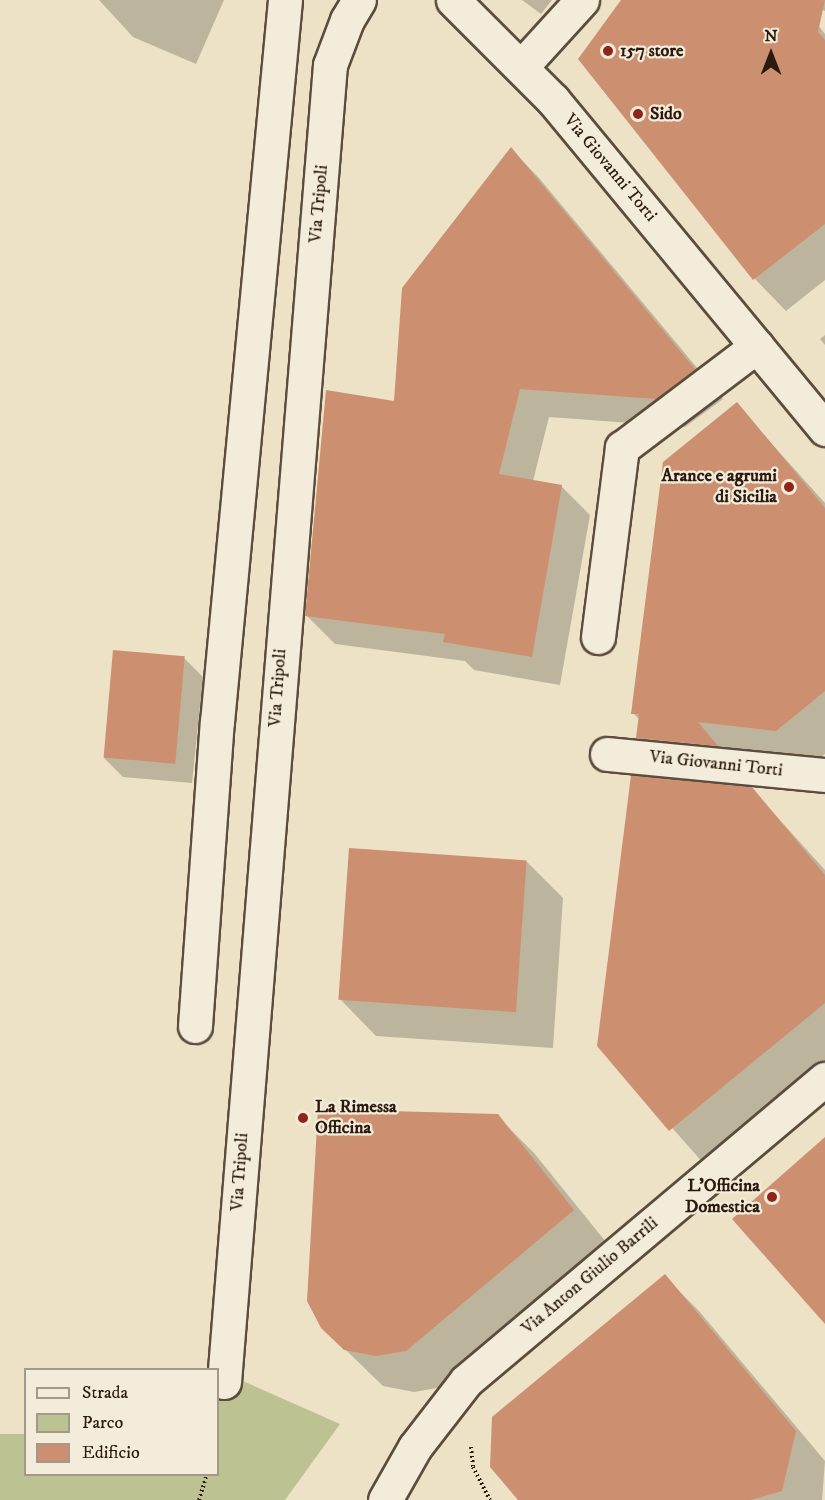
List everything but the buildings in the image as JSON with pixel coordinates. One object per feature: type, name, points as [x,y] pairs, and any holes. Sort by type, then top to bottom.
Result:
[{"type":"street","points":[[195,1026],[218,722],[285,0]]},
{"type":"street","name":"Via Tripoli","points":[[224,1382],[330,65],[347,20],[359,0]]},
{"type":"street","name":"Via Giovanni Torti","points":[[453,0],[522,66],[825,429]]},
{"type":"street","points":[[522,66],[582,0]]},
{"type":"street","points":[[598,637],[622,448],[757,346]]},
{"type":"street","name":"Via Giovanni Torti","points":[[607,753],[825,775]]},
{"type":"street","name":"Via Anton Giulio Barrili","points":[[385,1500],[415,1447],[466,1381],[825,1079]]},
{"type":"path","points":[[470,1440],[473,1467],[490,1500]]},
{"type":"path","points":[[199,1500],[206,1476]]},
{"type":"green space","points":[[219,1370],[340,1424],[285,1500],[0,1500],[0,1434],[24,1434],[24,1476],[219,1476]]},
{"type":"place","name":"157 store","points":[[608,51]]},
{"type":"place","name":"Sido","points":[[638,114]]},
{"type":"place","name":"Arance e agrumi di Sicilia","points":[[789,487]]},
{"type":"place","name":"La Rimessa Officina","points":[[303,1118]]},
{"type":"place","name":"L’Officina Domestica","points":[[772,1197]]}]
